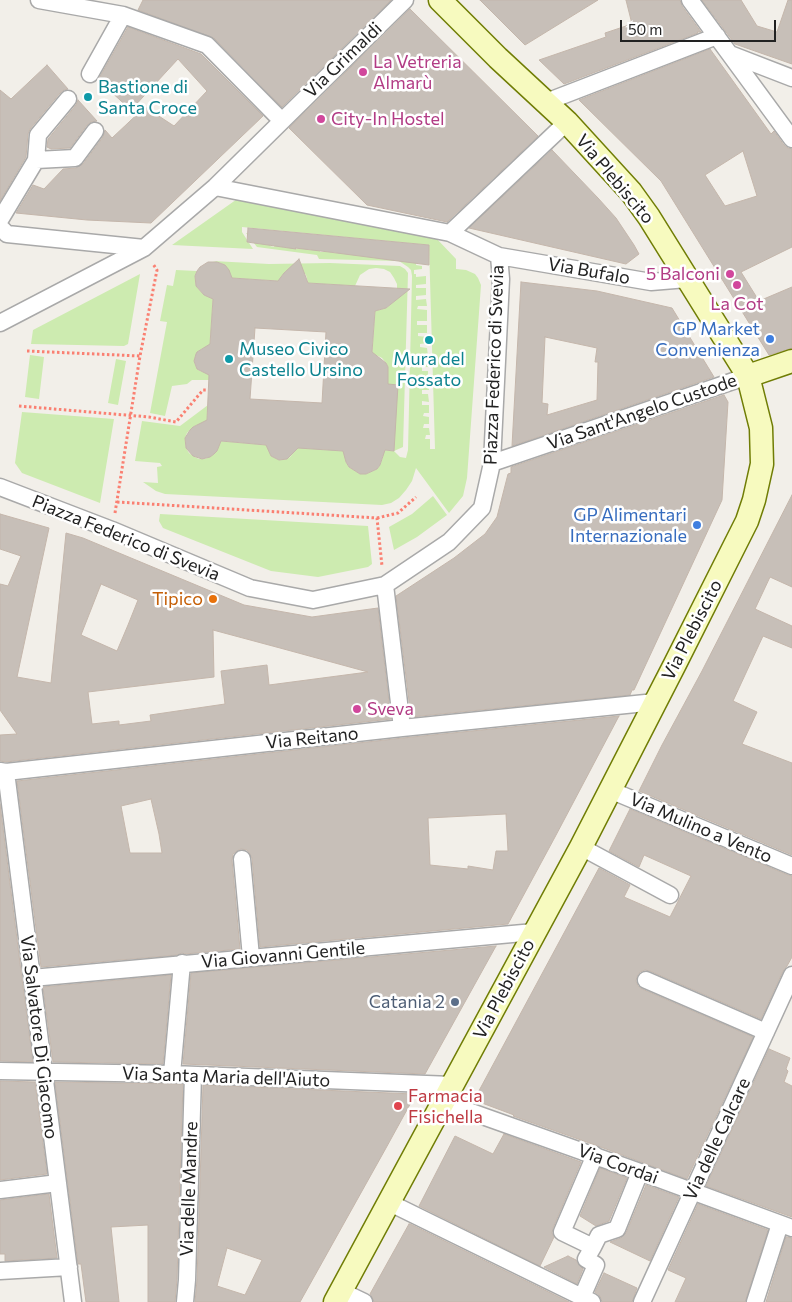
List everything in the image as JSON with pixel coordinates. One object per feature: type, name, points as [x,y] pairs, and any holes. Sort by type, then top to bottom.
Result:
[{"type":"main road","name":"Via Plebiscito","points":[[338,1296],[581,846],[655,702],[747,521],[762,464],[761,428],[748,376],[649,217],[631,192],[567,122],[498,58],[440,0]]},
{"type":"main road","name":"Via Sant'Angelo Custode","points":[[748,376],[792,361]]},
{"type":"street","points":[[39,0],[67,2],[123,15],[207,45],[282,121]]},
{"type":"street","name":"Via Grimaldi","points":[[216,187],[405,0]]},
{"type":"street","points":[[690,0],[792,140]]},
{"type":"street","points":[[90,74],[123,15]]},
{"type":"street","points":[[546,102],[716,36]]},
{"type":"street","points":[[730,54],[792,78]]},
{"type":"street","points":[[68,99],[38,135],[36,160],[2,219],[7,234],[148,255]]},
{"type":"street","points":[[454,230],[567,122]]},
{"type":"street","points":[[36,160],[75,158],[95,131]]},
{"type":"street","points":[[0,323],[148,255],[216,187]]},
{"type":"street","name":"Piazza Federico di Svevia","points":[[0,487],[112,530],[250,588],[313,600],[385,585],[449,542],[482,508],[492,463],[501,279],[499,256],[454,230],[216,187]]},
{"type":"street","name":"Via Bufalo","points":[[499,256],[651,282],[687,279]]},
{"type":"street","name":"Via Sant'Angelo Custode","points":[[492,463],[748,376]]},
{"type":"street","points":[[385,585],[402,728]]},
{"type":"street","name":"Via Reitano","points":[[3,771],[655,702]]},
{"type":"street","name":"Via Salvatore Di Giacomo","points":[[3,771],[32,978],[73,1302]]},
{"type":"street","name":"Via Mulino a Vento","points":[[610,790],[792,866]]},
{"type":"street","points":[[581,846],[670,895]]},
{"type":"street","points":[[242,859],[251,957]]},
{"type":"street","name":"Via Giovanni Gentile","points":[[32,978],[534,932]]},
{"type":"street","points":[[172,1074],[182,963]]},
{"type":"street","name":"Via delle Calcare","points":[[642,1302],[792,975]]},
{"type":"street","points":[[646,980],[766,1032]]},
{"type":"street","name":"Via Santa Maria dell'Aiuto","points":[[0,1071],[193,1075],[448,1093]]},
{"type":"street","name":"Via delle Mandre","points":[[185,1302],[193,1075]]},
{"type":"street","name":"Via Cordai","points":[[448,1093],[594,1155],[786,1226]]},
{"type":"street","points":[[593,1247],[562,1232],[594,1155]]},
{"type":"street","points":[[388,1202],[587,1300],[596,1265],[586,1260],[599,1235],[617,1229],[640,1172]]},
{"type":"street","points":[[0,1190],[58,1183]]},
{"type":"street","points":[[755,1302],[786,1226]]},
{"type":"street","points":[[0,1271],[69,1267]]},
{"type":"street","points":[[338,1296],[364,1302]]},
{"type":"path","points":[[115,514],[140,356],[156,270],[148,255]]},
{"type":"path","points":[[27,351],[140,356]]},
{"type":"path","points":[[19,406],[176,422],[203,390],[208,390]]},
{"type":"path","points":[[117,502],[377,518],[398,513],[416,497]]},
{"type":"path","points":[[377,518],[385,585]]},
{"type":"green space","points":[[240,197],[436,238],[456,259],[456,269],[466,270],[475,274],[478,278],[481,285],[467,478],[463,496],[449,513],[416,468],[412,481],[399,498],[391,503],[382,505],[165,494],[156,491],[143,482],[158,483],[157,467],[162,466],[160,463],[135,461],[142,421],[180,426],[208,405],[207,425],[193,427],[185,438],[186,448],[189,453],[199,459],[205,459],[214,454],[220,441],[268,445],[271,456],[279,460],[290,457],[295,447],[345,451],[346,462],[349,467],[360,474],[366,474],[377,469],[380,465],[383,457],[382,450],[393,451],[381,384],[388,367],[382,358],[372,354],[375,311],[390,305],[397,292],[397,284],[390,272],[384,269],[369,269],[360,275],[355,286],[308,283],[303,272],[286,271],[280,281],[231,278],[225,265],[213,261],[269,264],[330,263],[400,266],[405,269],[408,273],[403,447],[394,451],[400,457],[406,458],[408,450],[411,270],[399,261],[319,259],[317,255],[257,247],[246,233],[272,235],[270,246],[274,247],[276,236],[284,237],[283,247],[286,248],[297,238],[296,249],[300,249],[301,238],[309,239],[307,250],[311,250],[313,240],[320,240],[320,252],[324,252],[324,240],[331,252],[335,253],[416,250],[416,265],[422,266],[422,269],[414,270],[414,274],[416,274],[416,277],[426,276],[426,284],[416,285],[416,288],[426,288],[426,295],[416,296],[416,300],[426,299],[427,306],[418,306],[417,309],[427,310],[427,321],[417,321],[417,325],[427,325],[427,333],[418,333],[418,336],[427,337],[427,343],[420,344],[420,347],[427,348],[428,356],[420,356],[420,360],[428,360],[428,367],[422,367],[422,371],[428,371],[428,378],[423,378],[423,382],[428,382],[429,390],[422,390],[422,394],[428,394],[429,402],[422,401],[422,405],[429,405],[429,413],[424,413],[423,416],[429,417],[429,424],[424,424],[423,428],[429,428],[430,435],[426,435],[425,439],[430,439],[430,449],[435,449],[429,245],[242,227],[242,232],[253,249],[172,245]]},
{"type":"green space","points":[[176,270],[197,271],[195,276],[196,286],[204,295],[213,298],[210,348],[203,348],[198,352],[194,361],[197,369],[209,373],[209,380],[192,380],[187,384],[172,386],[165,416],[150,413],[167,322],[160,321],[167,285],[173,286]]},
{"type":"green space","points":[[140,274],[128,344],[124,346],[31,344],[33,330]]},
{"type":"green space","points":[[30,355],[44,357],[39,399],[25,397]]},
{"type":"green space","points":[[116,359],[126,361],[118,405],[108,403]]},
{"type":"green space","points":[[22,412],[114,419],[100,503],[22,473],[15,463]]},
{"type":"green space","points":[[433,496],[447,515],[417,537],[394,550],[389,527],[412,514]]},
{"type":"green space","points":[[160,514],[368,526],[372,564],[368,567],[318,577],[271,571],[163,528],[159,521]]},
{"type":"building","points":[[143,0],[391,0],[282,107],[214,38],[138,10]]},
{"type":"building","points":[[480,0],[598,0],[525,45]]},
{"type":"building","points":[[626,0],[680,0],[682,6],[701,32],[564,84],[539,60],[606,37],[605,33],[632,24]]},
{"type":"building","points":[[702,0],[741,0],[757,26],[777,32],[788,0],[792,0],[792,64],[735,44]]},
{"type":"building","points":[[410,9],[538,136],[447,222],[367,205],[289,128]]},
{"type":"building","points":[[128,27],[201,54],[263,116],[151,223],[87,220],[16,213],[33,185],[44,189],[63,169],[76,168],[83,164],[103,137],[105,130],[112,138],[145,107],[174,126],[207,91],[178,59],[131,110],[98,80]]},
{"type":"building","points":[[710,49],[771,134],[774,131],[784,145],[792,149],[792,247],[741,272],[759,301],[792,287],[792,348],[769,355],[661,181],[579,100]],"holes":[[[743,151],[757,196],[725,206],[705,175]]]},
{"type":"building","points":[[47,65],[68,89],[60,93],[30,129],[26,157],[0,201],[0,90],[11,99]]},
{"type":"building","points":[[78,100],[97,121],[87,125],[70,148],[51,149],[47,147],[48,139]]},
{"type":"building","points":[[552,150],[616,218],[634,245],[639,254],[626,264],[469,228]]},
{"type":"building","points":[[248,228],[429,245],[429,265],[247,242]]},
{"type":"building","points":[[299,259],[308,283],[410,289],[386,308],[375,311],[372,352],[386,363],[388,367],[388,384],[398,385],[394,451],[385,450],[377,469],[366,474],[360,474],[349,467],[343,451],[298,448],[287,459],[279,460],[271,456],[266,445],[221,441],[214,454],[202,459],[193,456],[186,448],[185,438],[190,430],[207,420],[209,375],[197,369],[194,361],[197,352],[210,344],[213,299],[204,295],[196,286],[195,276],[197,271],[208,262],[217,262],[225,265],[232,278],[278,281]],"holes":[[[255,328],[326,332],[322,403],[250,399]]]},
{"type":"building","points":[[521,282],[597,291],[672,308],[714,377],[512,446]],"holes":[[[545,337],[597,348],[595,362],[598,362],[597,400],[547,415],[548,404],[542,403]]]},
{"type":"building","points":[[724,395],[728,402],[722,500],[630,695],[411,717],[396,596],[454,558],[485,534],[497,517],[508,474],[511,473],[511,467]]},
{"type":"building","points":[[792,495],[792,587],[770,577],[755,609],[792,626],[792,648],[763,636],[733,701],[757,712],[742,744],[792,763],[792,855],[639,791]]},
{"type":"building","points":[[0,514],[49,528],[17,677],[51,683],[66,533],[83,538],[244,605],[312,617],[378,608],[391,719],[6,762],[0,761],[0,735],[17,734],[0,710],[0,584],[8,586],[21,556],[0,549]],"holes":[[[101,584],[138,600],[117,651],[81,635]],[[213,630],[280,648],[368,672],[269,685],[267,665],[221,671],[225,704],[150,715],[151,721],[119,725],[119,721],[92,724],[88,692],[214,677]]]},
{"type":"building","points":[[619,716],[508,924],[260,947],[252,858],[247,850],[241,849],[233,854],[232,860],[240,949],[41,967],[17,781]],"holes":[[[151,799],[162,853],[130,853],[121,806]],[[506,814],[508,851],[496,851],[493,870],[468,866],[468,869],[430,865],[428,818]]]},
{"type":"building","points":[[0,804],[22,979],[33,1062],[0,1061]]},
{"type":"building","points":[[630,809],[792,876],[792,957],[783,971],[761,1019],[650,971],[645,970],[637,976],[636,981],[642,989],[753,1037],[687,1179],[474,1100],[599,868],[630,885],[624,897],[670,917],[691,876],[644,855],[639,867],[609,851]]},
{"type":"building","points":[[496,946],[425,1074],[183,1064],[191,973]]},
{"type":"building","points":[[171,975],[163,1064],[53,1062],[43,987]]},
{"type":"building","points":[[769,1049],[790,1058],[784,1082],[792,1086],[792,1217],[706,1186]]},
{"type":"building","points":[[0,1081],[35,1082],[47,1174],[0,1180]]},
{"type":"building","points":[[55,1082],[183,1084],[175,1302],[148,1302],[148,1225],[111,1227],[119,1302],[86,1302],[81,1264],[78,1264]]},
{"type":"building","points":[[203,1085],[414,1094],[300,1302],[195,1302]],"holes":[[[227,1248],[262,1260],[245,1295],[217,1286]]]},
{"type":"building","points":[[504,1134],[581,1162],[553,1228],[552,1233],[554,1237],[540,1266],[419,1206],[455,1136],[493,1154]]},
{"type":"building","points":[[600,1168],[627,1178],[609,1221],[596,1226],[580,1216]]},
{"type":"building","points":[[646,1185],[679,1197],[650,1261],[610,1242],[621,1238],[626,1233]]},
{"type":"building","points":[[49,1194],[57,1258],[5,1261],[5,1254],[0,1254],[0,1200]]},
{"type":"building","points":[[698,1204],[768,1230],[745,1302],[675,1302],[686,1278],[668,1270]]},
{"type":"building","points":[[409,1224],[569,1302],[374,1302],[370,1294]]},
{"type":"building","points":[[786,1237],[792,1238],[792,1302],[766,1302]]},
{"type":"building","points":[[568,1256],[576,1260],[583,1269],[577,1284],[544,1267]]},
{"type":"building","points":[[604,1273],[637,1288],[632,1302],[602,1302],[600,1296],[595,1292]]},
{"type":"place","name":"La Vetreria Almarù","points":[[363,72]]},
{"type":"place","name":"Bastione di Santa Croce","points":[[88,97]]},
{"type":"place","name":"City-In Hostel","points":[[321,119]]},
{"type":"place","name":"5 Balconi","points":[[730,274]]},
{"type":"place","name":"La Cot","points":[[737,285]]},
{"type":"place","name":"GP Market Convenienza","points":[[770,339]]},
{"type":"place","name":"Mura del Fossato","points":[[429,340]]},
{"type":"place","name":"Museo Civico Castello Ursino","points":[[229,359]]},
{"type":"place","name":"GP Alimentari Internazionale","points":[[697,525]]},
{"type":"place","name":"Tipico","points":[[213,599]]},
{"type":"place","name":"Sveva","points":[[357,709]]},
{"type":"place","name":"Catania 2","points":[[455,1002]]},
{"type":"place","name":"Farmacia Fisichella","points":[[398,1106]]}]
